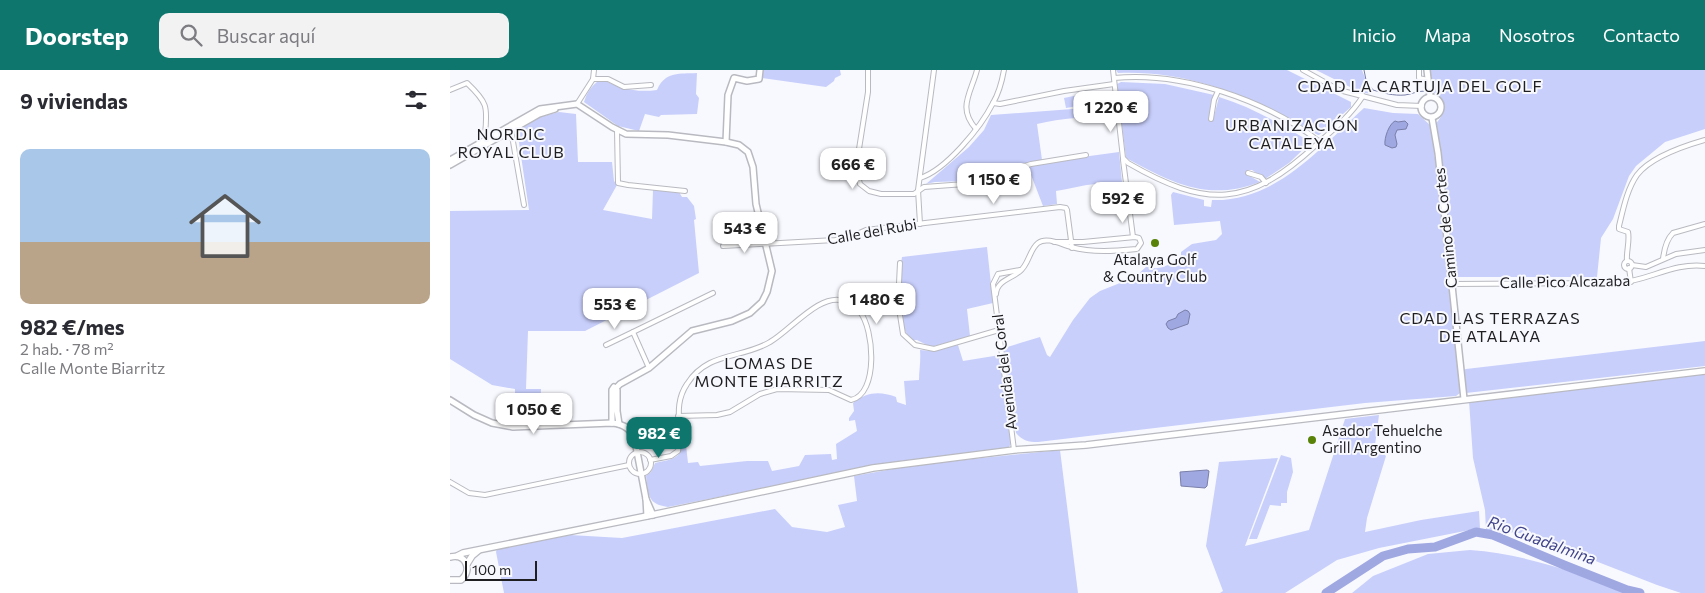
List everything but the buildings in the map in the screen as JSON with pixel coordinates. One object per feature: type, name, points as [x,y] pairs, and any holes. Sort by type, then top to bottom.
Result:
[{"type":"main road","points":[[450,557],[873,468],[1014,450],[1086,445],[1705,371]]},
{"type":"main road","points":[[450,580],[458,581],[464,577],[467,571],[467,564],[472,556],[480,550]]},
{"type":"main road","points":[[457,556],[467,564]]},
{"type":"street","points":[[450,166],[539,114],[577,104],[593,79],[594,70]]},
{"type":"street","points":[[726,142],[728,95],[734,78],[759,79],[760,70]]},
{"type":"street","points":[[868,70],[868,92],[856,168],[860,184],[869,191],[882,194],[914,194],[918,190],[930,185],[965,184],[1031,164],[1086,155]]},
{"type":"street","points":[[920,224],[918,190],[934,70]]},
{"type":"street","points":[[976,129],[966,115],[966,106],[977,70]]},
{"type":"street","points":[[920,178],[941,165],[958,150],[976,129],[994,103],[1004,70]]},
{"type":"street","points":[[1113,70],[1133,237]]},
{"type":"street","points":[[1304,70],[1338,90],[1397,105],[1422,106]]},
{"type":"street","points":[[1419,70],[1418,77],[1426,80]]},
{"type":"street","points":[[1427,70],[1426,80],[1430,96]]},
{"type":"street","points":[[1114,78],[1170,79],[1218,91],[1246,100],[1281,117],[1320,142]]},
{"type":"street","points":[[593,79],[608,79],[624,87],[651,85]]},
{"type":"street","points":[[450,90],[466,83],[479,94],[486,105],[486,138]]},
{"type":"street","points":[[994,103],[1000,104],[1064,91],[1114,84]]},
{"type":"street","points":[[1211,119],[1214,100],[1218,91]]},
{"type":"street","points":[[1123,158],[1128,163],[1163,182],[1183,190],[1228,195],[1255,189],[1279,176],[1320,142],[1355,108],[1363,96]]},
{"type":"street","points":[[1430,96],[1437,99],[1439,103],[1439,112],[1437,116],[1432,118],[1424,113],[1422,106],[1426,97],[1430,96]]},
{"type":"street","points":[[450,160],[540,109],[577,104],[626,134],[726,142],[739,145],[748,152],[753,166],[756,204],[772,271],[767,292],[762,302],[750,313],[732,321],[692,331],[648,368],[613,388],[612,423]]},
{"type":"street","name":"Camino de Cortes","points":[[1432,118],[1464,399]]},
{"type":"street","points":[[511,130],[524,206]]},
{"type":"street","points":[[617,130],[618,183],[685,191]]},
{"type":"street","points":[[1705,140],[1674,150],[1642,169],[1631,185],[1619,226],[1619,229],[1628,232],[1629,236],[1626,252],[1627,261],[1624,266],[1646,267],[1676,254],[1705,250]]},
{"type":"street","points":[[1248,173],[1260,177],[1266,183]]},
{"type":"street","name":"Calle del Rubi","points":[[723,246],[835,240],[848,238],[866,230],[1060,207],[1066,208],[1072,242]]},
{"type":"street","points":[[1663,259],[1667,244],[1674,233],[1705,224]]},
{"type":"street","points":[[996,294],[996,290],[1002,281],[1022,270],[1038,243],[1133,237],[1139,238],[1141,241],[1140,247],[1102,252],[1072,248],[1054,242]]},
{"type":"street","points":[[1072,242],[1072,248]]},
{"type":"street","points":[[900,263],[899,283],[904,297],[900,315],[904,334],[915,345],[934,349],[999,330]]},
{"type":"street","name":"Calle Pico Alcazaba","points":[[1452,284],[1599,284],[1631,282],[1678,266],[1705,266]]},
{"type":"street","points":[[1630,267],[1631,282]]},
{"type":"street","points":[[996,294],[994,284],[998,274],[1022,270]]},
{"type":"street","points":[[606,345],[713,293]]},
{"type":"street","name":"Avenida del Coral","points":[[996,294],[1014,450]]},
{"type":"street","points":[[650,460],[671,456],[678,450],[678,416],[680,397],[686,385],[703,366],[770,342],[824,302],[836,300],[848,303],[860,312],[865,320],[869,331],[871,367],[866,387],[854,400],[829,390],[777,389],[760,394],[730,412],[717,415],[678,416]]},
{"type":"street","points":[[633,332],[648,368]]},
{"type":"street","points":[[616,388],[619,424]]},
{"type":"street","points":[[450,400],[474,416],[492,423],[513,427],[612,423],[626,427],[633,434],[638,452],[650,516]]},
{"type":"street","points":[[638,452],[647,454],[650,460],[649,467],[642,473],[632,471],[629,465],[632,455],[638,452]]},
{"type":"street","points":[[450,482],[469,493],[485,495],[629,465]]},
{"type":"shaded area","points":[[763,70],[840,70],[841,75],[826,87],[762,78]]},
{"type":"shaded area","points":[[1116,70],[1287,70],[1351,102],[1351,107],[1318,135],[1271,110],[1222,89],[1172,76],[1146,73],[1118,73]]},
{"type":"shaded area","points":[[1316,70],[1362,70],[1371,94],[1360,92]]},
{"type":"shaded area","points":[[1429,70],[1705,70],[1705,129],[1665,142],[1636,166],[1629,176],[1613,219],[1601,238],[1597,277],[1454,277],[1436,123],[1443,113],[1444,105],[1441,98],[1431,88]]},
{"type":"shaded area","points":[[697,73],[696,94],[699,98],[697,114],[661,115],[659,117],[645,114],[639,131],[618,126],[584,102],[590,89],[601,79],[628,89],[649,91],[657,90],[664,79],[674,75]]},
{"type":"shaded area","points":[[1121,82],[1165,84],[1214,95],[1209,116],[1213,120],[1219,97],[1255,111],[1311,142],[1289,163],[1265,179],[1252,170],[1248,170],[1248,175],[1260,182],[1241,188],[1207,190],[1175,182],[1126,158],[1117,84]]},
{"type":"shaded area","points":[[1088,93],[1089,104],[1066,108],[1064,98]]},
{"type":"shaded area","points":[[1112,106],[1114,114],[1037,124],[1042,160],[990,173],[968,181],[926,184],[969,147],[984,130],[991,115]]},
{"type":"shaded area","name":"Atalaya Golf & Country Club","points":[[1364,108],[1393,113],[1418,114],[1431,126],[1446,248],[1460,393],[1456,396],[1365,403],[1038,442],[1026,441],[1016,433],[1004,348],[1040,337],[1047,355],[1050,357],[1073,320],[1090,298],[1100,291],[1135,277],[1147,266],[1160,268],[1169,265],[1181,258],[1181,252],[1192,244],[1216,240],[1222,234],[1220,221],[1174,225],[1171,195],[1173,192],[1204,200],[1204,206],[1211,207],[1212,200],[1235,198],[1257,192],[1296,170]]},
{"type":"shaded area","points":[[559,112],[576,114],[578,162],[612,162],[614,181],[617,185],[603,210],[652,219],[653,190],[679,192],[682,197],[687,197],[694,206],[699,273],[585,331],[528,331],[526,389],[541,389],[540,421],[515,421],[515,389],[492,385],[450,359],[450,211],[529,210],[517,129],[536,118]]},
{"type":"shaded area","points":[[1395,121],[1405,121],[1408,124],[1406,129],[1397,130],[1395,135],[1397,144],[1396,147],[1392,148],[1385,145],[1385,142],[1389,128]]},
{"type":"shaded area","points":[[1119,152],[1122,182],[1097,182],[1095,184],[1056,191],[1057,204],[1043,206],[1028,167],[1053,161]]},
{"type":"shaded area","points":[[987,247],[993,303],[967,309],[970,336],[931,347],[913,340],[904,329],[903,324],[905,294],[900,275],[902,257]]},
{"type":"shaded area","points":[[1185,310],[1190,314],[1188,324],[1171,330],[1168,328],[1166,324],[1168,321],[1176,318],[1178,314]]},
{"type":"shaded area","points":[[1705,341],[1705,366],[1466,393],[1463,370],[1466,369]]},
{"type":"shaded area","points":[[958,345],[963,361],[1000,355],[1011,444],[1008,448],[901,461],[668,507],[656,504],[650,498],[646,476],[651,472],[655,463],[669,460],[679,454],[682,445],[686,445],[688,463],[698,462],[700,466],[747,461],[768,461],[772,471],[799,466],[805,455],[831,454],[832,460],[837,459],[836,444],[857,431],[855,420],[849,421],[854,411],[853,403],[868,395],[879,393],[896,397],[897,402],[906,405],[904,381],[919,380],[920,350],[932,351]]},
{"type":"shaded area","points":[[1705,374],[1705,593],[1681,593],[1657,585],[1598,562],[1538,535],[1486,530],[1485,510],[1473,458],[1469,401]]},
{"type":"shaded area","points":[[1379,415],[1375,445],[1386,456],[1367,518],[1365,532],[1421,520],[1479,511],[1480,528],[1379,548],[1337,560],[1285,593],[1220,593],[1223,591],[1206,546],[1219,462],[1278,458],[1245,546],[1309,530],[1345,419]]},
{"type":"shaded area","points":[[1060,450],[1078,593],[504,593],[497,549],[570,535],[622,538],[775,509],[792,527],[827,532],[845,527],[838,505],[857,501],[854,476],[915,465]]},
{"type":"shaded area","points":[[1281,455],[1291,458],[1293,472],[1287,492],[1287,503],[1281,503],[1281,506],[1270,505],[1257,539],[1249,539]]},
{"type":"shaded area","points":[[1209,471],[1205,488],[1181,486],[1180,472]]},
{"type":"shaded area","points":[[1470,550],[1532,560],[1633,593],[1352,593],[1373,576],[1428,554]]},
{"type":"waterway","points":[[1364,70],[1366,80],[1373,90],[1401,95],[1425,91]]},
{"type":"waterway","name":"Rio Guadalmina","points":[[1326,593],[1383,556],[1408,549],[1435,547],[1476,532],[1493,535],[1627,590],[1640,593]]},
{"type":"place","name":"Atalaya Golf & Country Club","points":[[1155,243]]},
{"type":"place","name":"Asador Tehuelche Grill Argentino","points":[[1312,440]]},
{"type":"district","name":"CDAD LA CARTUJA DEL GOLF","points":[[1420,86]]},
{"type":"district","name":"URBANIZACIÓN CATALEYA","points":[[1292,134]]},
{"type":"district","name":"NORDIC ROYAL CLUB","points":[[511,143]]},
{"type":"district","name":"CDAD LAS TERRAZAS DE ATALAYA","points":[[1490,327]]},
{"type":"district","name":"LOMAS DE MONTE BIARRITZ","points":[[769,372]]}]
